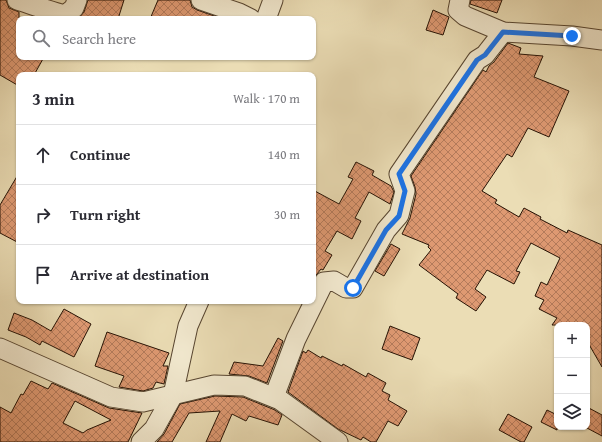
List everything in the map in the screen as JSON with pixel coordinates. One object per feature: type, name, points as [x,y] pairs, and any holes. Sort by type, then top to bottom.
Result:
[{"type":"street","points":[[17,0],[32,4],[47,11],[65,15],[74,8],[78,0]]},
{"type":"street","points":[[201,0],[246,16]]},
{"type":"street","points":[[267,16],[273,0]]},
{"type":"street","points":[[460,0],[458,10],[465,16],[503,32],[572,36],[602,40]]},
{"type":"street","points":[[316,298],[324,282],[334,281],[346,288],[353,288],[386,230],[399,216],[405,191],[399,174],[477,60],[485,55],[503,32]]},
{"type":"street","points":[[141,442],[154,429],[173,395],[188,326],[197,304]]},
{"type":"street","points":[[274,397],[296,339],[313,304]]},
{"type":"street","points":[[0,348],[111,397],[143,402],[214,385],[244,386],[280,400],[338,442]]},
{"type":"building","points":[[0,0],[6,0],[9,8],[19,12],[19,16],[16,16],[16,60],[42,60],[36,72],[16,72],[16,84],[0,75]]},
{"type":"building","points":[[88,0],[124,0],[119,16],[81,16],[84,12]]},
{"type":"building","points":[[158,0],[190,0],[192,7],[214,16],[151,16]]},
{"type":"building","points":[[471,0],[502,0],[497,13],[470,4]]},
{"type":"building","points":[[433,10],[449,17],[443,35],[426,30]]},
{"type":"building","points":[[508,43],[521,48],[519,54],[543,56],[534,77],[569,91],[549,137],[528,128],[512,157],[507,154],[482,191],[497,200],[495,203],[519,217],[524,208],[541,217],[540,219],[567,233],[568,230],[602,245],[602,367],[590,346],[590,322],[554,322],[557,318],[539,309],[544,300],[535,296],[541,282],[547,285],[560,258],[531,243],[516,271],[520,272],[514,284],[487,270],[475,289],[486,297],[476,311],[456,298],[458,294],[419,265],[431,250],[428,247],[429,245],[402,234],[410,218],[416,194],[411,176],[483,70],[486,72],[489,66],[494,62]]},
{"type":"building","points":[[356,162],[374,171],[372,175],[391,186],[394,192],[390,204],[369,192],[355,218],[361,221],[352,239],[337,231],[325,251],[332,255],[323,270],[321,269],[316,275],[316,192],[339,204],[353,179],[348,177]]},
{"type":"building","points":[[16,178],[16,241],[0,233],[0,205]]},
{"type":"building","points":[[391,244],[400,249],[384,276],[375,271]]},
{"type":"building","points":[[64,309],[91,324],[74,357],[42,341],[40,345],[26,337],[8,330],[14,313],[32,320],[51,331]]},
{"type":"building","points":[[390,326],[420,338],[412,360],[382,349]]},
{"type":"building","points":[[107,332],[169,353],[163,366],[168,366],[164,384],[156,382],[153,388],[143,391],[119,387],[124,376],[95,366]]},
{"type":"building","points":[[278,338],[283,341],[267,383],[249,376],[229,374],[234,362],[263,366]]},
{"type":"building","points":[[308,350],[321,358],[322,356],[342,366],[343,364],[366,377],[368,373],[386,383],[382,391],[390,395],[388,400],[407,411],[398,426],[388,421],[376,442],[371,442],[363,437],[361,440],[338,429],[288,392],[303,351],[306,353]]},
{"type":"building","points":[[31,381],[48,389],[52,383],[109,408],[142,413],[128,442],[0,442],[0,407],[11,413],[21,394],[23,395]],"holes":[[[75,401],[111,420],[83,433],[63,423]]]},
{"type":"building","points":[[215,396],[243,397],[275,410],[282,415],[278,425],[249,416],[246,421],[232,414],[220,442],[206,442],[220,411],[189,413],[172,442],[157,442],[164,434],[180,404]]},
{"type":"building","points":[[590,409],[602,415],[602,436],[590,430]]},
{"type":"building","points":[[547,410],[554,414],[554,428],[541,422]]},
{"type":"building","points":[[508,414],[532,427],[524,442],[521,442],[499,430]]},
{"type":"route","points":[[353,288],[386,230],[399,216],[405,191],[399,174],[477,60],[485,55],[503,32],[572,36]]}]
